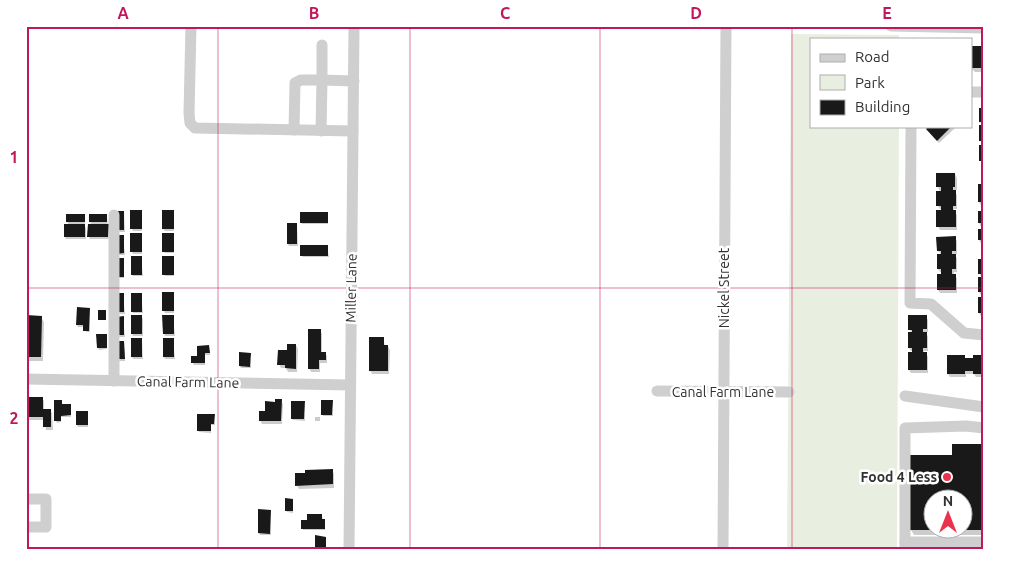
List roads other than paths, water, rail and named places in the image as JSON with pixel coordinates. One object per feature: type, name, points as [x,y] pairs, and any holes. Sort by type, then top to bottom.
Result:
[{"type":"street","points":[[191,26],[189,113],[190,123],[195,128],[353,131]]},
{"type":"street","name":"Miller Lane","points":[[349,550],[354,26]]},
{"type":"street","name":"Nickel Street","points":[[722,550],[726,26]]},
{"type":"street","points":[[892,26],[984,28]]},
{"type":"street","points":[[321,131],[322,45]]},
{"type":"street","points":[[294,130],[295,83],[301,80],[354,81]]},
{"type":"street","points":[[911,128],[910,303],[931,304],[964,333],[984,335]]},
{"type":"street","points":[[114,215],[114,381]]},
{"type":"street","name":"Canal Farm Lane","points":[[26,379],[350,385]]},
{"type":"street","name":"Canal Farm Lane","points":[[657,391],[789,392]]},
{"type":"street","points":[[905,396],[984,407]]},
{"type":"street","points":[[984,428],[966,426],[905,428],[905,546],[984,542]]},
{"type":"street","points":[[26,499],[46,499],[46,527],[26,527]]},
{"type":"place","name":"Food 4 Less","points":[[947,477]]}]
